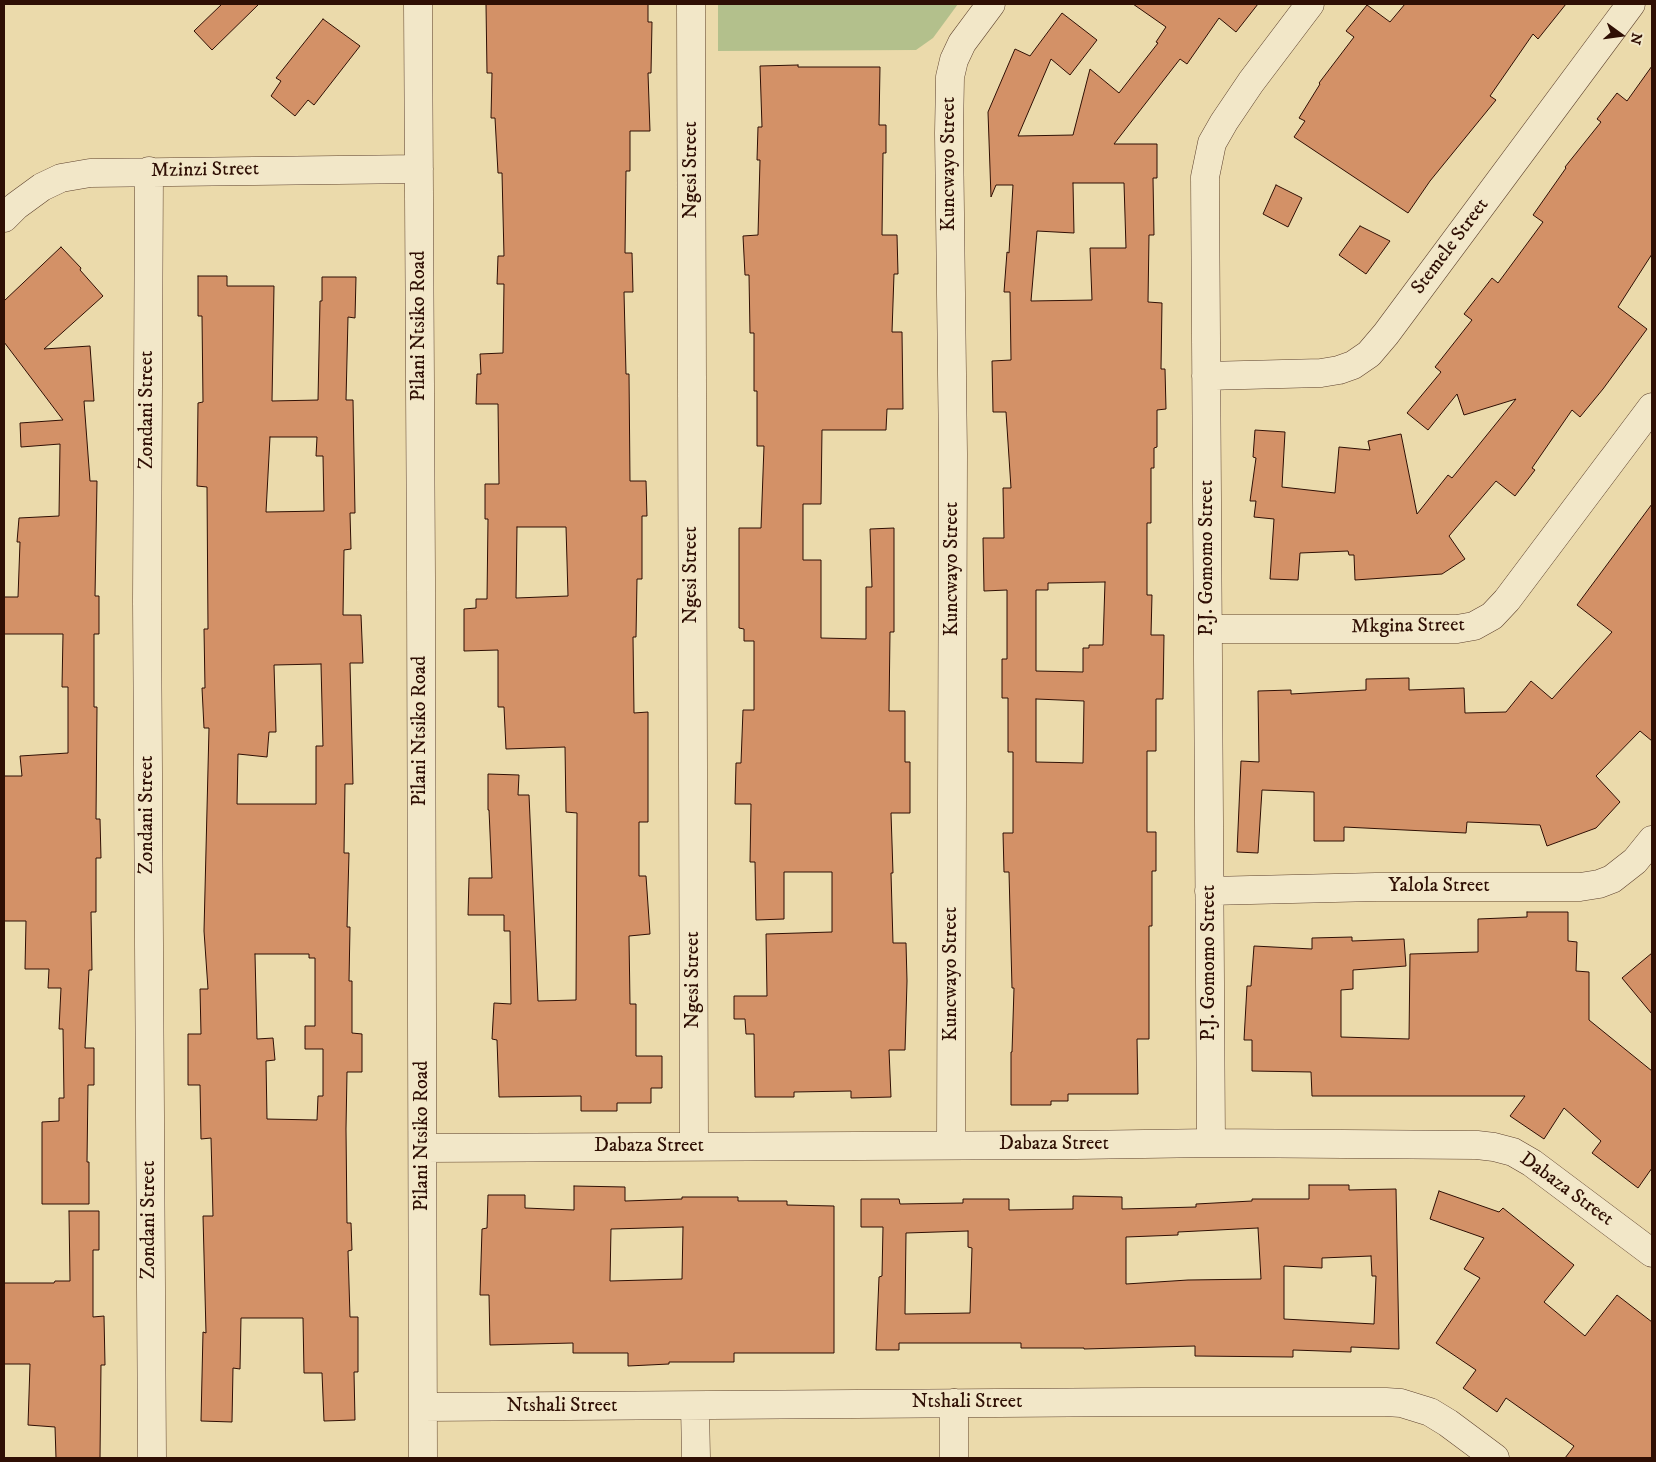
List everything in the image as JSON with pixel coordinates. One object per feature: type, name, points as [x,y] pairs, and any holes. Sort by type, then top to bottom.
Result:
[{"type":"street","name":"Pilani Ntsiko Road","points":[[418,4],[423,1458]]},
{"type":"street","name":"Ngesi Street","points":[[691,4],[694,1146]]},
{"type":"street","name":"Kuncwayo Street","points":[[951,1145],[953,454],[950,77],[954,60],[962,43],[991,4]]},
{"type":"street","name":"P.J. Gomomo Street","points":[[1211,1143],[1205,177],[1209,151],[1224,122],[1251,82],[1310,4]]},
{"type":"street","name":"Stemele Street","points":[[1206,376],[1321,373],[1353,365],[1369,354],[1631,4]]},
{"type":"street","name":"Mzinzi Street","points":[[4,218],[16,206],[42,187],[61,178],[90,173],[419,169]]},
{"type":"street","name":"Zondani Street","points":[[149,171],[147,600],[152,1458]]},
{"type":"street","name":"Mkgina Street","points":[[1209,629],[1457,629],[1474,626],[1492,616],[1513,594],[1652,407]]},
{"type":"street","name":"Yalola Street","points":[[1209,891],[1386,887],[1580,886],[1598,884],[1612,879],[1635,862],[1652,840]]},
{"type":"street","name":"Dabaza Street","points":[[423,1148],[1211,1143],[1467,1145],[1494,1147],[1513,1152],[1532,1162],[1652,1253]]},
{"type":"street","name":"Ntshali Street","points":[[423,1407],[1207,1401],[1401,1403],[1430,1412],[1495,1458]]},
{"type":"street","points":[[954,1403],[954,1458]]},
{"type":"street","points":[[695,1406],[696,1458]]},
{"type":"green space","points":[[718,4],[958,4],[933,38],[916,50],[718,51]]},
{"type":"building","points":[[222,4],[259,4],[212,50],[194,31]]},
{"type":"building","points":[[486,4],[648,4],[648,22],[652,22],[651,73],[648,73],[650,131],[630,131],[630,171],[626,171],[625,253],[632,253],[633,292],[624,292],[626,374],[629,374],[630,481],[646,481],[647,516],[642,516],[642,579],[637,579],[636,637],[633,637],[634,713],[648,712],[648,822],[639,822],[639,876],[646,876],[650,934],[629,936],[630,1004],[636,1004],[636,1056],[662,1056],[662,1088],[651,1088],[651,1103],[617,1103],[617,1111],[581,1111],[581,1096],[499,1097],[497,1040],[492,1039],[494,1003],[511,1004],[510,931],[504,931],[504,915],[468,915],[469,878],[492,878],[488,774],[519,775],[518,795],[529,795],[538,1001],[576,1000],[577,813],[566,812],[565,747],[506,749],[504,707],[498,707],[498,650],[464,651],[464,609],[476,608],[476,599],[487,599],[488,519],[485,519],[485,484],[499,484],[498,404],[476,404],[477,374],[481,374],[480,354],[503,353],[504,284],[497,284],[498,256],[504,256],[502,173],[498,173],[495,118],[491,118],[492,73],[487,73]],"holes":[[[517,527],[566,527],[568,596],[516,598]]]},
{"type":"building","points":[[1133,4],[1258,4],[1236,32],[1219,18],[1187,64],[1180,59],[1114,144],[1157,144],[1157,178],[1153,178],[1154,235],[1149,235],[1148,302],[1162,303],[1161,369],[1165,369],[1166,409],[1157,410],[1157,447],[1154,448],[1154,468],[1151,468],[1151,523],[1147,523],[1147,595],[1152,595],[1151,635],[1164,635],[1163,699],[1156,699],[1156,751],[1147,751],[1147,832],[1156,832],[1156,871],[1152,871],[1152,926],[1149,926],[1149,1039],[1137,1039],[1138,1094],[1068,1094],[1068,1101],[1051,1101],[1051,1105],[1011,1105],[1014,988],[1012,988],[1009,872],[1004,872],[1003,833],[1013,833],[1013,752],[1008,752],[1008,698],[1002,698],[1002,659],[1007,659],[1007,590],[984,591],[983,538],[1004,538],[1003,488],[1011,488],[1006,412],[993,412],[992,361],[1011,360],[1010,292],[1004,292],[1007,252],[1009,253],[1013,185],[996,185],[991,197],[988,112],[1015,49],[1030,56],[1062,13],[1097,40],[1070,75],[1051,59],[1018,136],[1073,135],[1090,69],[1119,93],[1158,43],[1156,42],[1166,27]],"holes":[[[1073,183],[1124,183],[1126,248],[1090,248],[1092,300],[1031,301],[1037,231],[1074,233]],[[1105,582],[1103,645],[1089,645],[1089,648],[1083,648],[1083,672],[1036,671],[1036,590],[1048,590],[1048,583]],[[1036,699],[1084,701],[1083,763],[1036,762]]]},
{"type":"building","points":[[1405,4],[1566,4],[1538,39],[1533,34],[1490,96],[1496,100],[1430,181],[1408,213],[1294,137],[1305,121],[1299,118],[1319,83],[1354,37],[1346,31],[1367,5],[1390,22]]},
{"type":"building","points":[[323,19],[360,46],[314,105],[308,100],[295,116],[271,96],[281,81],[276,78]]},
{"type":"building","points":[[798,65],[798,67],[880,67],[879,125],[886,125],[886,153],[883,153],[882,235],[897,235],[898,274],[894,274],[892,332],[902,332],[903,409],[887,409],[886,430],[822,430],[821,504],[803,504],[803,560],[821,560],[821,638],[866,639],[866,587],[872,587],[870,529],[894,528],[894,632],[890,632],[889,711],[905,711],[905,762],[910,762],[910,813],[891,813],[893,943],[906,943],[907,981],[905,1050],[889,1050],[891,1097],[851,1098],[851,1091],[794,1092],[794,1097],[755,1097],[754,1034],[746,1034],[745,1019],[734,1019],[734,996],[767,996],[766,934],[832,932],[832,872],[784,872],[784,919],[756,920],[755,862],[750,862],[751,804],[735,804],[736,763],[741,763],[743,710],[754,710],[754,641],[744,641],[744,629],[739,628],[739,528],[761,528],[764,446],[757,446],[757,391],[754,391],[754,333],[750,333],[749,275],[745,275],[743,236],[758,235],[760,160],[757,160],[758,127],[762,127],[760,66]]},
{"type":"building","points":[[1652,66],[1652,254],[1618,307],[1647,329],[1603,389],[1580,417],[1572,410],[1532,468],[1535,470],[1515,496],[1496,481],[1449,536],[1465,559],[1442,574],[1355,580],[1354,555],[1349,555],[1348,551],[1300,553],[1298,580],[1270,579],[1274,519],[1254,517],[1256,501],[1250,501],[1256,458],[1253,457],[1255,430],[1285,432],[1282,487],[1335,493],[1339,447],[1370,450],[1368,441],[1401,434],[1417,514],[1448,475],[1452,478],[1516,399],[1464,415],[1457,394],[1428,430],[1407,413],[1441,372],[1435,367],[1472,320],[1464,314],[1492,278],[1498,283],[1543,222],[1533,215],[1565,167],[1601,122],[1597,119],[1617,93],[1627,101]]},
{"type":"building","points":[[1276,185],[1302,198],[1288,227],[1263,214]]},
{"type":"building","points":[[1360,226],[1390,241],[1366,274],[1339,255]]},
{"type":"building","points":[[61,247],[81,268],[80,270],[103,296],[44,349],[90,346],[94,401],[84,401],[90,481],[97,481],[95,596],[99,596],[99,634],[94,634],[94,707],[97,707],[96,819],[100,819],[101,858],[96,858],[96,912],[91,912],[92,970],[89,970],[85,1048],[94,1048],[94,1085],[88,1085],[87,1162],[89,1162],[89,1204],[42,1204],[42,1122],[59,1121],[59,1098],[64,1098],[63,1029],[59,1029],[61,988],[48,988],[49,969],[25,969],[26,921],[4,921],[4,776],[22,776],[20,756],[68,753],[68,687],[62,687],[63,634],[4,634],[4,597],[18,597],[20,542],[17,542],[19,518],[59,516],[60,444],[21,447],[20,423],[63,420],[4,342],[4,301]]},
{"type":"building","points":[[198,276],[227,276],[227,286],[274,286],[272,401],[318,400],[322,277],[356,277],[355,318],[348,317],[346,400],[353,400],[355,513],[350,513],[351,549],[344,550],[343,615],[361,615],[363,663],[350,663],[353,784],[345,784],[344,853],[349,853],[347,927],[350,927],[349,981],[352,981],[352,1033],[362,1034],[362,1072],[347,1072],[347,1223],[351,1223],[352,1250],[348,1251],[350,1317],[358,1317],[358,1372],[354,1372],[355,1420],[324,1421],[322,1373],[304,1373],[303,1318],[241,1318],[240,1369],[233,1368],[232,1422],[201,1421],[203,1332],[206,1333],[203,1216],[213,1216],[211,1138],[201,1139],[200,1085],[188,1085],[188,1034],[201,1034],[200,989],[208,989],[204,931],[209,728],[204,728],[202,688],[205,688],[204,629],[208,629],[207,487],[197,486],[198,403],[203,402],[202,316],[198,316]],"holes":[[[270,437],[317,437],[316,456],[323,456],[324,511],[266,512]],[[321,664],[323,746],[316,746],[316,804],[237,804],[238,754],[267,757],[269,732],[276,732],[274,665]],[[255,954],[309,954],[309,958],[315,958],[315,1026],[305,1026],[305,1049],[323,1049],[323,1096],[318,1096],[317,1120],[267,1119],[266,1061],[275,1060],[273,1038],[257,1039]]]},
{"type":"building","points":[[1652,504],[1652,741],[1640,731],[1596,776],[1620,802],[1596,828],[1547,846],[1540,825],[1467,822],[1466,833],[1344,827],[1344,841],[1314,841],[1314,792],[1262,790],[1258,853],[1237,852],[1241,761],[1259,762],[1258,691],[1291,690],[1291,694],[1366,690],[1366,679],[1409,678],[1409,690],[1464,688],[1465,713],[1506,712],[1531,681],[1552,699],[1612,632],[1577,605]]},
{"type":"building","points":[[1527,912],[1568,912],[1568,941],[1577,942],[1576,971],[1589,972],[1589,1020],[1652,1071],[1652,1168],[1638,1188],[1592,1153],[1601,1141],[1564,1108],[1544,1139],[1510,1116],[1525,1096],[1312,1096],[1311,1072],[1252,1071],[1252,1040],[1244,1040],[1247,986],[1251,986],[1254,946],[1312,949],[1312,938],[1352,937],[1352,941],[1404,939],[1406,966],[1353,970],[1353,989],[1341,990],[1341,1037],[1409,1039],[1410,954],[1478,952],[1478,919],[1527,917]]},
{"type":"building","points":[[1652,953],[1652,1014],[1622,978]]},
{"type":"building","points":[[1309,1185],[1349,1185],[1349,1190],[1396,1189],[1399,1349],[1351,1347],[1351,1352],[1293,1350],[1293,1357],[1195,1356],[1195,1346],[1084,1349],[1021,1348],[1021,1343],[899,1343],[899,1350],[876,1350],[879,1277],[882,1276],[883,1227],[861,1227],[861,1199],[899,1199],[900,1204],[963,1203],[963,1199],[1009,1199],[1009,1210],[1073,1209],[1073,1196],[1122,1197],[1122,1209],[1196,1207],[1196,1204],[1252,1201],[1252,1199],[1309,1199]],"holes":[[[1258,1228],[1261,1279],[1188,1280],[1126,1284],[1126,1237],[1178,1235],[1178,1232]],[[968,1231],[968,1247],[972,1248],[970,1313],[905,1314],[906,1233]],[[1371,1256],[1372,1276],[1376,1276],[1374,1324],[1284,1319],[1284,1266],[1322,1268],[1322,1258]]]},
{"type":"building","points":[[574,1186],[625,1187],[625,1201],[682,1199],[682,1197],[738,1197],[738,1201],[787,1201],[787,1205],[834,1206],[834,1353],[734,1353],[734,1362],[669,1362],[669,1364],[628,1366],[628,1353],[573,1353],[573,1343],[490,1345],[489,1295],[480,1295],[482,1229],[487,1228],[488,1195],[525,1195],[525,1208],[574,1210]],"holes":[[[683,1227],[682,1279],[610,1281],[611,1229]]]},
{"type":"building","points":[[1439,1191],[1499,1212],[1503,1208],[1574,1265],[1544,1302],[1585,1336],[1617,1295],[1652,1322],[1652,1458],[1565,1458],[1574,1446],[1506,1398],[1497,1412],[1463,1388],[1476,1370],[1436,1343],[1480,1278],[1464,1269],[1484,1238],[1430,1219]]},
{"type":"building","points":[[69,1211],[99,1211],[99,1250],[93,1250],[93,1317],[104,1316],[105,1365],[101,1365],[100,1458],[56,1458],[55,1427],[28,1425],[30,1364],[4,1364],[4,1283],[54,1283],[55,1281],[70,1281]]}]
